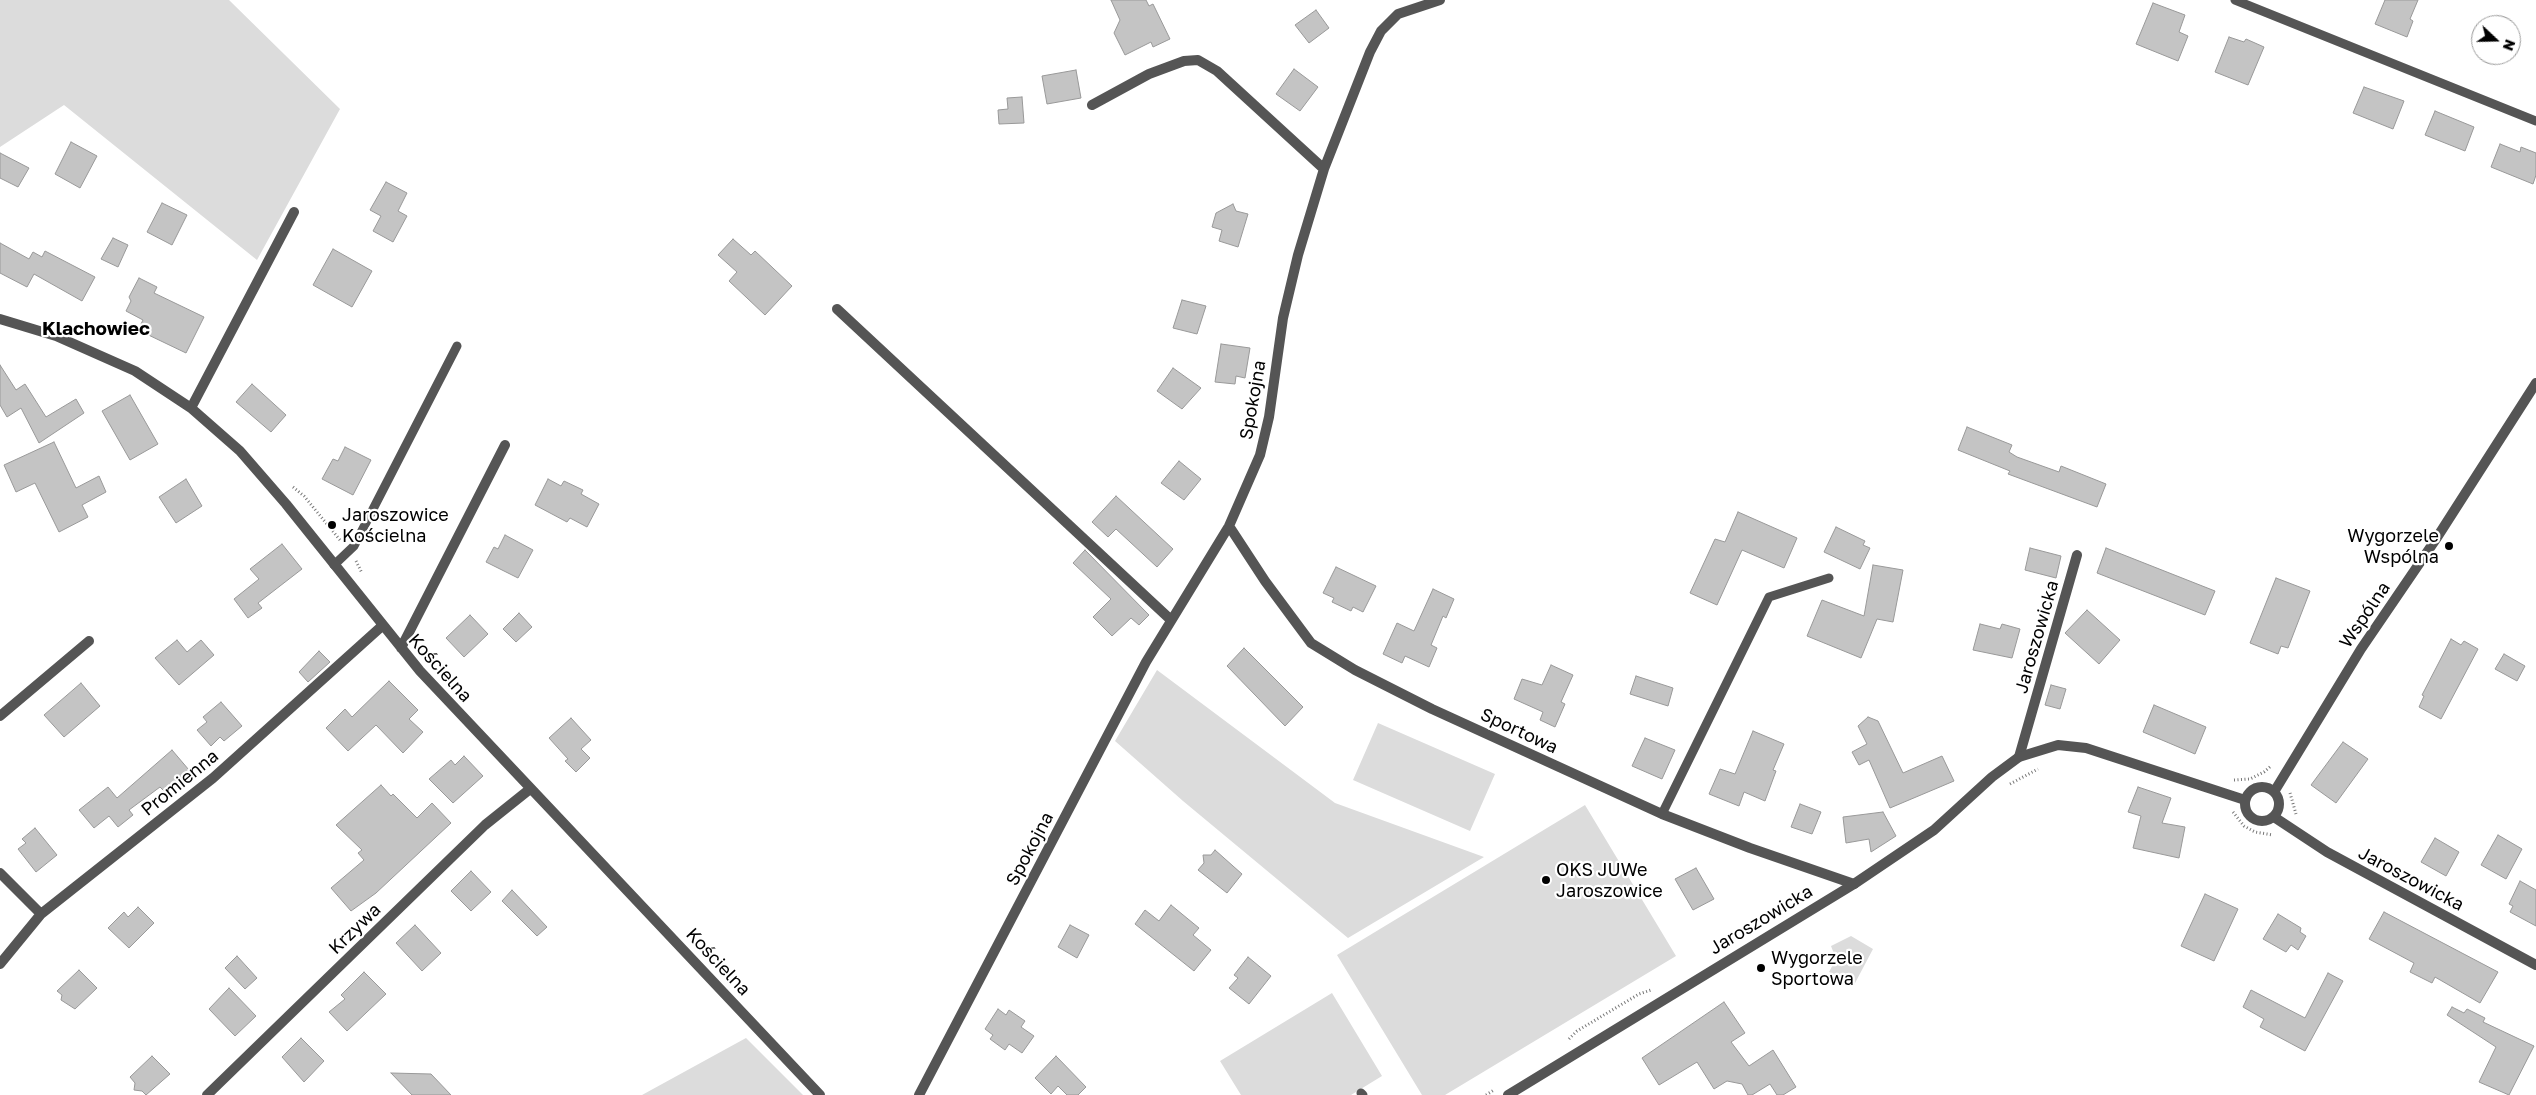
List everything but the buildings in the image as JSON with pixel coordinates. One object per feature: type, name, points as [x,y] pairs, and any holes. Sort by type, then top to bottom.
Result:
[{"type":"street","name":"Spokojna","points":[[919,1095],[1146,662],[1229,526],[1260,455],[1269,417],[1283,318],[1298,255],[1324,169],[1381,31],[1398,14],[1440,0]]},
{"type":"street","points":[[1092,105],[1149,74],[1184,61],[1198,60],[1217,72],[1324,169]]},
{"type":"street","points":[[191,408],[294,212]]},
{"type":"street","points":[[838,309],[1171,620]]},
{"type":"street","name":"Kościelna","points":[[0,319],[56,336],[135,372],[191,408],[240,451],[286,504],[401,648],[530,789],[820,1095]]},
{"type":"street","name":"Wspólna","points":[[2274,792],[2361,648],[2436,539],[2536,383]]},
{"type":"street","points":[[401,648],[505,445]]},
{"type":"street","name":"Sportowa","points":[[1229,526],[1265,581],[1311,643],[1355,670],[1423,705],[1662,814],[1750,848],[1854,884]]},
{"type":"street","name":"Jaroszowicka","points":[[2020,758],[2077,555]]},
{"type":"street","name":"Promienna","points":[[0,964],[41,914],[213,778],[279,722],[382,626]]},
{"type":"street","points":[[0,716],[89,641]]},
{"type":"street","name":"Jaroszowicka","points":[[1508,1095],[1854,884],[1934,830],[1992,777],[2020,758],[2058,746],[2086,748],[2245,800]]},
{"type":"street","points":[[2256,788],[2267,788],[2274,792],[2279,804],[2274,817],[2266,821],[2254,820],[2246,812],[2245,800],[2251,791],[2256,788]]},
{"type":"street","name":"Krzywa","points":[[207,1095],[485,825],[530,789]]},
{"type":"street","name":"Jaroszowicka","points":[[2274,817],[2327,852],[2536,965]]},
{"type":"street","points":[[0,873],[41,914]]},
{"type":"lane","points":[[2235,0],[2536,121]]},
{"type":"lane","points":[[334,566],[354,546],[457,346]]},
{"type":"lane","points":[[1662,814],[1769,597],[1829,578]]},
{"type":"path","points":[[2005,787],[2042,767]]},
{"type":"shaded area","points":[[0,0],[229,0],[340,109],[257,260],[64,105],[0,147]]},
{"type":"shaded area","points":[[1157,670],[1335,803],[1484,857],[1348,938],[1183,801],[1115,741]]},
{"type":"shaded area","points":[[1378,723],[1495,774],[1470,831],[1353,780]]},
{"type":"shaded area","name":"OKS JUWe Jaroszowice","points":[[1585,805],[1676,956],[1445,1095],[1422,1095],[1337,955]]},
{"type":"shaded area","points":[[1851,936],[1873,949],[1854,985],[1829,972],[1836,959],[1831,946]]},
{"type":"shaded area","points":[[1332,993],[1382,1076],[1351,1095],[1241,1095],[1220,1061]]},
{"type":"shaded area","points":[[746,1038],[803,1095],[642,1095]]},
{"type":"place","name":"Jaroszowice Kościelna","points":[[332,525]]},
{"type":"place","name":"Wygorzele Wspólna","points":[[2449,546]]},
{"type":"place","name":"OKS JUWe Jaroszowice","points":[[1546,880]]},
{"type":"place","name":"Wygorzele Sportowa","points":[[1761,968]]},
{"type":"district","name":"Klachowiec","points":[[96,329]]}]
